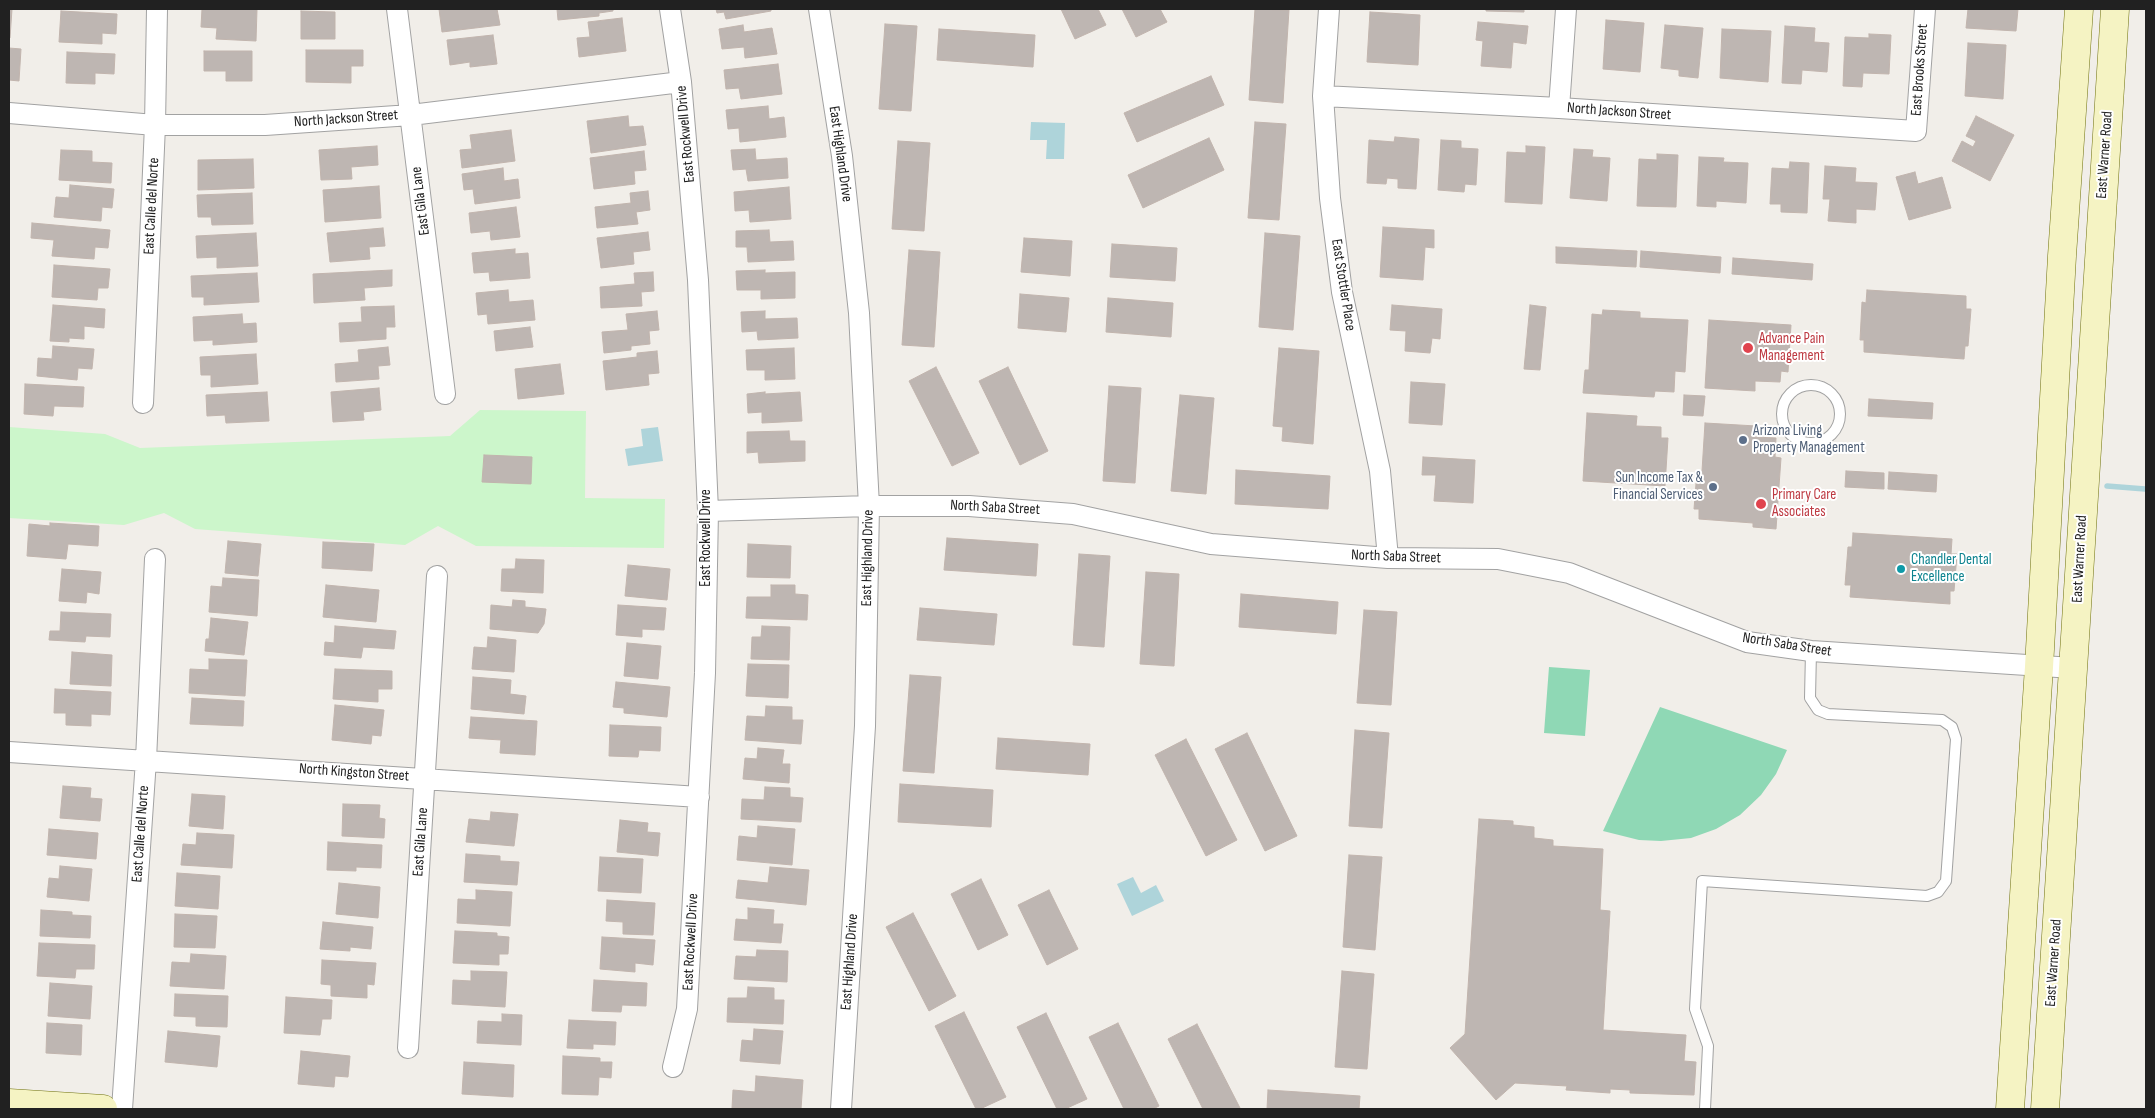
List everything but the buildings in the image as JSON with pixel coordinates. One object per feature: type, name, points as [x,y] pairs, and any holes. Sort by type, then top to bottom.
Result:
[{"type":"main road","points":[[2010,1109],[2039,667],[2062,256],[2080,9]]},
{"type":"main road","points":[[2095,9],[2092,72],[2096,87],[2109,104]]},
{"type":"main road","name":"East Warner Road","points":[[2045,1109],[2115,9]]},
{"type":"main road","points":[[9,1103],[103,1109]]},
{"type":"street","name":"East Calle del Norte","points":[[143,403],[155,125],[157,9]]},
{"type":"street","name":"East Gila Lane","points":[[397,9],[445,394]]},
{"type":"street","name":"East Rockwell Drive","points":[[670,9],[682,82],[698,280],[708,511],[705,673],[687,1009],[673,1067]]},
{"type":"street","name":"East Highland Drive","points":[[819,9],[842,156],[859,313],[869,506],[865,726],[841,1109]]},
{"type":"street","name":"East Stottler Place","points":[[1329,9],[1323,96],[1330,198],[1342,292],[1380,471],[1388,558]]},
{"type":"street","points":[[1559,108],[1566,9]]},
{"type":"street","name":"East Brooks Street","points":[[1916,131],[1925,9]]},
{"type":"street","name":"North Jackson Street","points":[[9,113],[155,125],[265,125],[410,114],[682,82]]},
{"type":"street","name":"North Jackson Street","points":[[1323,96],[1559,108],[1916,131]]},
{"type":"street","name":"North Saba Street","points":[[708,511],[869,506],[969,506],[1073,514],[1211,544],[1388,558],[1498,559],[1569,573],[1747,642],[1811,651],[2073,668]]},
{"type":"street","name":"East Calle del Norte","points":[[122,1109],[146,760],[155,559]]},
{"type":"street","name":"East Gila Lane","points":[[408,1048],[436,576]]},
{"type":"street","name":"North Kingston Street","points":[[9,752],[425,777],[699,796]]},
{"type":"lane","points":[[1818,385],[1826,388],[1834,395],[1840,412],[1840,421],[1829,437],[1820,442],[1810,443],[1801,441],[1786,428],[1783,419],[1783,409],[1786,400],[1791,392],[1799,387],[1818,385]]},
{"type":"lane","points":[[1705,1109],[1708,1046],[1694,1009],[1702,881],[1927,896],[1938,892],[1946,881],[1956,739],[1952,727],[1942,720],[1828,714],[1818,710],[1810,698],[1811,651]]},
{"type":"green space","points":[[480,410],[586,411],[585,498],[665,499],[664,548],[476,546],[438,526],[405,545],[195,529],[164,513],[124,525],[9,518],[9,427],[105,434],[140,448],[450,436]]},
{"type":"green space","points":[[1549,667],[1590,670],[1585,736],[1544,733]]},
{"type":"green space","points":[[1660,707],[1787,750],[1776,774],[1761,795],[1740,815],[1716,829],[1691,838],[1661,841],[1639,840],[1603,831]]},
{"type":"water","points":[[1031,122],[1065,123],[1064,159],[1046,159],[1047,140],[1030,140]]},
{"type":"water","points":[[658,427],[663,461],[628,466],[625,449],[643,446],[641,429]]},
{"type":"water","points":[[1133,877],[1141,893],[1156,885],[1164,901],[1132,916],[1117,884]]},
{"type":"waterway","points":[[2107,486],[2145,489]]},
{"type":"place","name":"Advance Pain Management","points":[[1748,348]]},
{"type":"place","name":"Arizona Living Property Management","points":[[1743,440]]},
{"type":"place","name":"Sun Income Tax & Financial Services","points":[[1713,487]]},
{"type":"place","name":"Primary Care Associates","points":[[1761,504]]},
{"type":"place","name":"Chandler Dental Excellence","points":[[1901,569]]}]
